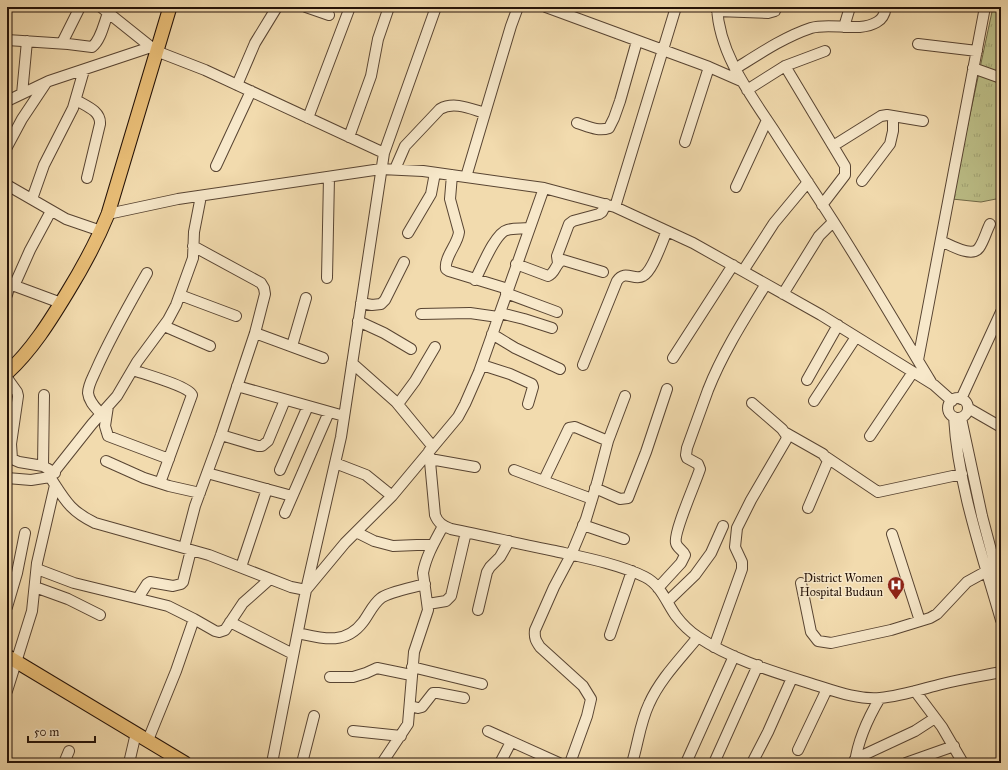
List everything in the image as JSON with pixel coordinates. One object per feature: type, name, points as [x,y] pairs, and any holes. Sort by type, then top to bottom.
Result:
[{"type":"main road","points":[[7,373],[49,324],[82,268],[101,231],[108,214],[154,49],[170,7]]},
{"type":"main road","points":[[12,658],[185,763]]},
{"type":"street","points":[[62,43],[80,7]]},
{"type":"street","points":[[237,84],[255,43],[277,7]]},
{"type":"street","points":[[306,7],[329,15]]},
{"type":"street","points":[[308,118],[350,7]]},
{"type":"street","points":[[349,137],[371,76],[378,39],[389,7]]},
{"type":"street","points":[[272,763],[306,590],[335,463],[344,416],[384,152],[436,7]]},
{"type":"street","points":[[466,177],[518,7]]},
{"type":"street","points":[[546,7],[710,67],[744,85]]},
{"type":"street","points":[[516,264],[548,276],[553,274],[558,263],[557,256],[566,227],[573,221],[599,214],[611,205],[676,7]]},
{"type":"street","points":[[776,7],[774,11],[768,13],[717,9],[717,21],[735,69],[808,182],[934,385]]},
{"type":"street","points":[[844,27],[850,7]]},
{"type":"street","points":[[735,69],[773,45],[811,28],[830,25],[844,27],[871,25],[878,22],[882,18],[886,7]]},
{"type":"street","points":[[918,360],[985,7]]},
{"type":"street","points":[[7,40],[92,46],[95,44],[105,10],[154,49],[237,84],[384,152]]},
{"type":"street","points":[[22,94],[27,41]]},
{"type":"street","points":[[577,123],[598,130],[609,128],[620,101],[637,41]]},
{"type":"street","points":[[918,44],[976,51]]},
{"type":"street","points":[[7,101],[46,82],[154,49]]},
{"type":"street","points":[[744,85],[785,66],[825,51]]},
{"type":"street","points":[[785,66],[845,166],[845,175],[822,205]]},
{"type":"street","points":[[685,142],[710,67]]},
{"type":"street","points":[[973,68],[1001,78]]},
{"type":"street","points":[[32,199],[44,165],[76,100],[84,70]]},
{"type":"street","points":[[7,147],[22,119],[46,82]]},
{"type":"street","points":[[216,166],[251,91]]},
{"type":"street","points":[[76,100],[96,112],[100,118],[87,178]]},
{"type":"street","points":[[395,169],[405,146],[440,109],[444,107],[459,106],[485,113]]},
{"type":"street","points":[[833,146],[876,118],[887,115],[923,121]]},
{"type":"street","points":[[862,181],[890,144],[893,131],[893,116]]},
{"type":"street","points":[[736,187],[767,120]]},
{"type":"street","points":[[108,214],[178,199],[381,169],[435,172],[544,188],[611,205],[693,243],[733,265],[838,325],[956,400],[966,402],[968,408],[966,414],[957,417],[952,415],[949,410],[950,403],[956,400],[1001,312]]},
{"type":"street","points":[[408,233],[431,194],[435,172]]},
{"type":"street","points":[[452,175],[450,199],[460,232],[446,269],[507,291],[557,312]]},
{"type":"street","points":[[327,278],[329,176]]},
{"type":"street","points":[[743,271],[774,223],[808,182]]},
{"type":"street","points":[[8,187],[66,219],[101,231]]},
{"type":"street","points":[[306,590],[356,532],[392,496],[431,452],[458,416],[465,404],[482,365],[516,264],[544,188]]},
{"type":"street","points":[[7,691],[12,658],[32,612],[37,569],[53,478],[92,424],[117,396],[142,354],[164,326],[176,306],[192,258],[194,232],[202,196]]},
{"type":"street","points":[[7,295],[10,284],[52,211]]},
{"type":"street","points":[[783,294],[819,236],[833,222]]},
{"type":"street","points":[[941,241],[968,252],[976,251],[979,248],[990,224]]},
{"type":"street","points":[[475,280],[494,244],[503,232],[507,230],[529,228]]},
{"type":"street","points":[[583,365],[617,281],[624,275],[639,277],[648,272],[667,231]]},
{"type":"street","points":[[138,598],[150,582],[173,586],[183,582],[188,549],[200,493],[238,386],[255,333],[265,294],[261,283],[193,246]]},
{"type":"street","points":[[558,263],[563,260],[603,272]]},
{"type":"street","points":[[361,303],[372,305],[381,304],[404,262]]},
{"type":"street","points":[[673,358],[733,265]]},
{"type":"street","points":[[101,414],[92,404],[89,396],[88,391],[90,384],[106,348],[147,273]]},
{"type":"street","points":[[10,284],[61,303]]},
{"type":"street","points":[[658,588],[684,559],[685,555],[676,544],[675,540],[700,469],[698,464],[687,458],[686,454],[708,389],[742,321],[766,284]]},
{"type":"street","points":[[180,295],[236,316]]},
{"type":"street","points":[[292,346],[306,298]]},
{"type":"street","points":[[421,314],[470,313],[499,315],[524,319],[552,328]]},
{"type":"street","points":[[358,321],[384,333],[411,349]]},
{"type":"street","points":[[807,380],[838,325]]},
{"type":"street","points":[[164,326],[210,346]]},
{"type":"street","points":[[255,333],[323,358]]},
{"type":"street","points":[[492,334],[515,348],[560,369]]},
{"type":"street","points":[[814,401],[856,337]]},
{"type":"street","points":[[398,404],[435,347]]},
{"type":"street","points":[[352,363],[398,404],[431,452],[435,515],[437,521],[443,526],[571,555],[632,571],[646,577],[658,588],[668,601],[676,616],[687,629],[714,647],[792,678],[848,695],[867,698],[880,698],[1001,672]]},
{"type":"street","points":[[482,365],[529,382],[533,387],[528,404]]},
{"type":"street","points":[[133,370],[180,386],[191,392],[192,395],[160,483]]},
{"type":"street","points":[[870,436],[913,372]]},
{"type":"street","points":[[7,378],[15,388],[18,396],[9,444],[12,459],[15,461],[43,466],[53,478],[70,507],[87,519],[96,523],[188,549],[241,567],[291,587],[306,590]]},
{"type":"street","points":[[238,386],[344,416]]},
{"type":"street","points":[[595,488],[620,498],[628,498],[646,452],[667,389]]},
{"type":"street","points":[[43,466],[44,395]]},
{"type":"street","points":[[570,763],[587,716],[591,699],[583,686],[540,647],[535,641],[534,636],[537,623],[571,555],[583,525],[592,499],[608,441],[625,396]]},
{"type":"street","points":[[221,435],[258,446],[265,445],[285,400]]},
{"type":"street","points":[[752,403],[786,432],[878,492],[962,474]]},
{"type":"street","points":[[108,406],[105,426],[108,436],[169,459]]},
{"type":"street","points":[[280,470],[308,406]]},
{"type":"street","points":[[968,408],[1001,427]]},
{"type":"street","points":[[284,513],[329,412]]},
{"type":"street","points":[[957,417],[955,434],[962,474],[1001,620]]},
{"type":"street","points":[[957,417],[1001,588]]},
{"type":"street","points":[[544,480],[569,428],[575,427],[608,441]]},
{"type":"street","points":[[714,647],[742,569],[742,562],[735,546],[737,528],[751,500],[786,440],[786,432]]},
{"type":"street","points":[[431,452],[475,467]]},
{"type":"street","points":[[808,508],[828,461],[826,457]]},
{"type":"street","points":[[106,461],[144,478],[200,493]]},
{"type":"street","points":[[335,463],[366,475],[392,496]]},
{"type":"street","points":[[514,470],[592,499]]},
{"type":"street","points":[[207,473],[292,496]]},
{"type":"street","points":[[7,478],[31,480],[53,478]]},
{"type":"street","points":[[241,567],[266,489]]},
{"type":"street","points":[[583,525],[624,539]]},
{"type":"street","points":[[382,763],[408,724],[412,671],[416,645],[427,615],[428,604],[424,567],[427,557],[443,526]]},
{"type":"street","points":[[668,601],[695,575],[711,553],[723,526]]},
{"type":"street","points":[[356,532],[374,541],[393,546],[417,544],[433,545]]},
{"type":"street","points":[[428,604],[446,601],[451,596],[466,532]]},
{"type":"street","points":[[7,608],[17,573],[24,533]]},
{"type":"street","points":[[892,534],[920,621]]},
{"type":"street","points":[[478,610],[487,572],[500,557],[508,541]]},
{"type":"street","points":[[37,569],[74,583],[168,606],[194,618],[209,628],[220,632],[225,630],[243,603],[270,578]]},
{"type":"street","points":[[610,635],[632,571]]},
{"type":"street","points":[[801,583],[811,632],[818,641],[831,643],[891,630],[937,614],[967,582],[987,571]]},
{"type":"street","points":[[298,633],[333,640],[341,637],[354,631],[360,626],[375,603],[384,596],[425,584]]},
{"type":"street","points":[[35,587],[68,599],[100,615]]},
{"type":"street","points":[[130,763],[176,671],[194,618]]},
{"type":"street","points":[[230,622],[294,654]]},
{"type":"street","points":[[632,763],[644,716],[651,698],[667,674],[698,637]]},
{"type":"street","points":[[686,763],[734,656]]},
{"type":"street","points":[[714,763],[758,665]]},
{"type":"street","points":[[330,677],[353,677],[377,668],[412,671],[482,684]]},
{"type":"street","points":[[752,763],[768,732],[792,678]]},
{"type":"street","points":[[798,750],[827,688]]},
{"type":"street","points":[[915,691],[954,746],[963,763]]},
{"type":"street","points":[[410,706],[418,708],[422,707],[433,693],[464,698]]},
{"type":"street","points":[[855,761],[870,714],[880,698]]},
{"type":"street","points":[[302,763],[314,716]]},
{"type":"street","points":[[855,761],[915,732],[935,718]]},
{"type":"street","points":[[353,730],[401,736]]},
{"type":"street","points":[[488,731],[559,763]]},
{"type":"street","points":[[500,763],[511,742]]},
{"type":"street","points":[[906,763],[954,746]]},
{"type":"street","points":[[64,763],[69,750]]},
{"type":"green space","points":[[993,7],[1001,7],[1001,198],[981,202],[952,199]]},
{"type":"place","name":"District Women Hospital Budaun","points":[[896,600]]}]
